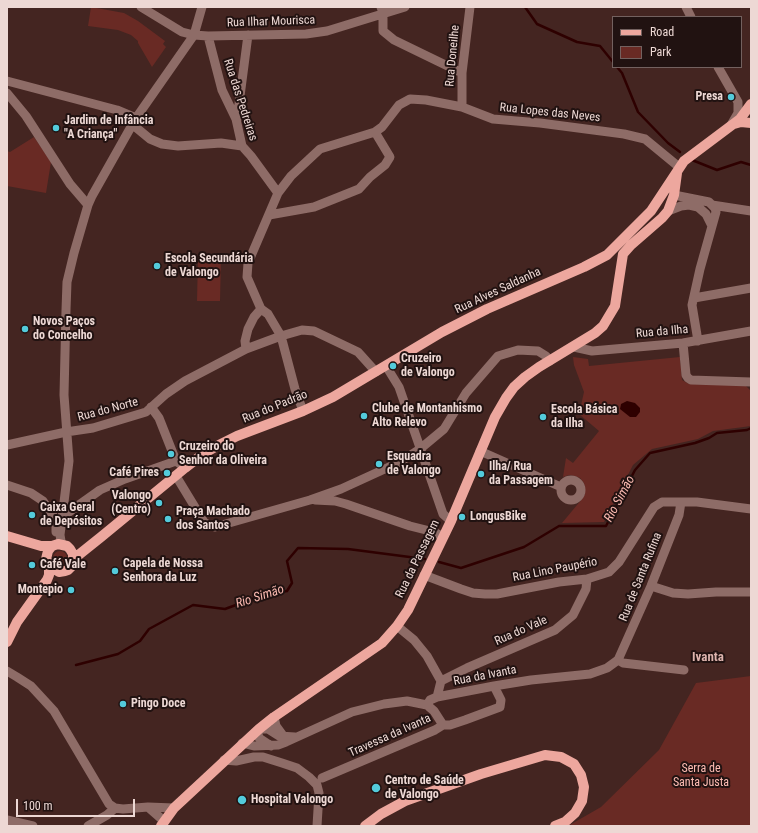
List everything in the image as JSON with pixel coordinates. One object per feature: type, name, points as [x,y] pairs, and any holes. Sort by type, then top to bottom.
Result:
[{"type":"main road","points":[[651,211],[679,167],[689,156],[731,125],[741,122],[750,112]]},
{"type":"main road","points":[[612,250],[621,250],[623,254],[668,211],[674,195],[679,167]]},
{"type":"main road","points":[[651,211],[665,198],[674,195]]},
{"type":"main road","name":"Rua Alves Saldanha","points":[[386,366],[442,332],[487,309],[584,268],[607,255],[651,211]]},
{"type":"main road","name":"Rua da Passagem","points":[[163,823],[174,808],[242,743],[274,717],[382,643],[398,626],[408,610],[451,521],[495,417],[506,398],[514,386],[525,377],[574,347],[603,326],[615,306],[623,254]]},
{"type":"main road","name":"Rua do Padrão","points":[[176,476],[203,454],[237,436],[303,411],[332,397],[386,366]]},
{"type":"main road","points":[[7,542],[37,551],[54,570],[61,572],[70,568],[76,557],[176,476]]},
{"type":"main road","points":[[7,536],[41,546],[62,547],[79,550],[84,549],[94,543]]},
{"type":"main road","points":[[7,642],[17,622],[47,580],[49,574],[48,551],[62,547]]},
{"type":"main road","points":[[62,547],[74,556],[73,564]]},
{"type":"main road","points":[[365,826],[381,814],[411,798],[480,774],[545,755],[561,757],[574,764],[581,775],[584,787],[582,801],[575,813],[565,822],[555,826]]},
{"type":"street","points":[[62,547],[60,535],[63,500],[69,461],[64,395],[67,282],[74,253],[88,205],[134,122],[194,35],[202,7]]},
{"type":"street","name":"Rua Ilhar Mourisca","points":[[146,8],[182,32],[208,36],[306,34],[327,31],[382,10],[405,7]]},
{"type":"street","name":"Rua Doneilhe","points":[[462,107],[462,73],[470,7]]},
{"type":"street","points":[[686,7],[690,16]]},
{"type":"street","points":[[382,10],[384,31],[394,40],[462,73]]},
{"type":"street","points":[[236,119],[248,35]]},
{"type":"street","name":"Rua das Pedreiras","points":[[208,36],[222,90],[236,119],[242,146],[278,193]]},
{"type":"street","points":[[719,68],[737,100],[750,112]]},
{"type":"street","points":[[7,81],[117,110],[134,122],[150,139],[162,144],[178,146],[221,143],[242,146]]},
{"type":"street","points":[[7,93],[26,116],[70,184],[88,205]]},
{"type":"street","name":"Rua Lopes das Neves","points":[[278,193],[292,176],[320,149],[375,132],[382,127],[399,105],[410,99],[426,100],[462,107],[493,119],[540,123],[624,134],[645,139],[679,167]]},
{"type":"street","points":[[731,125],[738,113],[737,100]]},
{"type":"street","points":[[269,215],[314,207],[359,189],[370,176],[385,165],[390,157],[375,132]]},
{"type":"street","points":[[278,193],[248,263],[247,277],[261,309],[268,314],[281,336],[295,389],[303,411]]},
{"type":"street","points":[[674,195],[704,200],[712,205],[751,211]]},
{"type":"street","points":[[668,211],[681,206],[689,205],[698,207],[706,214],[712,226]]},
{"type":"street","points":[[698,341],[692,305],[716,212],[712,205]]},
{"type":"street","points":[[694,298],[751,288]]},
{"type":"street","points":[[246,349],[245,340],[248,329],[254,317],[261,309]]},
{"type":"street","name":"Rua do Norte","points":[[7,445],[66,432],[93,428],[146,412],[166,394],[185,381],[246,349],[302,330],[314,331],[358,352],[376,372]]},
{"type":"street","name":"Rua da Ilha","points":[[574,347],[592,351],[683,343],[751,332]]},
{"type":"street","points":[[683,343],[686,375],[691,380],[751,382]]},
{"type":"street","points":[[176,476],[204,522],[215,527],[310,500],[341,489],[400,462],[420,449],[444,429],[466,393],[498,356],[518,350],[538,351],[546,356],[550,361]]},
{"type":"street","points":[[386,366],[399,387],[443,514],[451,521]]},
{"type":"street","points":[[151,407],[159,418],[176,461],[185,468]]},
{"type":"street","points":[[480,451],[561,487]]},
{"type":"street","points":[[62,518],[100,490],[176,461]]},
{"type":"street","points":[[7,485],[31,493],[38,497],[48,507],[56,521],[56,533],[62,547]]},
{"type":"street","points":[[48,507],[53,509],[56,508],[63,500]]},
{"type":"street","points":[[310,500],[335,501],[346,504],[434,532],[443,537]]},
{"type":"street","name":"Rua Lino Paupério","points":[[424,575],[460,589],[473,593],[485,594],[497,594],[559,582],[587,579],[609,572],[619,562],[654,507],[662,502],[697,502],[751,509]]},
{"type":"street","name":"Rua de Santa Rufina","points":[[618,660],[651,586],[679,515],[681,502]]},
{"type":"street","name":"Rua do Vale","points":[[441,682],[467,668],[555,630],[573,615],[586,589],[587,579]]},
{"type":"street","points":[[651,586],[673,593],[688,594],[751,592]]},
{"type":"street","points":[[242,743],[254,746],[271,746],[286,742],[366,707],[407,701],[427,706],[430,700],[437,697],[441,682],[427,656],[414,640],[398,626]]},
{"type":"street","points":[[618,660],[623,663],[684,670]]},
{"type":"street","name":"Rua da Ivanta","points":[[437,697],[497,685],[590,674],[607,668],[618,660]]},
{"type":"street","points":[[7,671],[30,686],[54,711],[109,804],[115,808],[123,809],[148,807],[174,808]]},
{"type":"street","points":[[443,725],[450,725],[500,707],[501,700],[497,685]]},
{"type":"street","name":"Travessa da Ivanta","points":[[322,778],[435,730],[443,725],[435,713],[427,706]]},
{"type":"street","points":[[274,717],[276,726],[284,737]]},
{"type":"street","points":[[271,746],[259,738],[259,729],[268,729],[275,735],[284,737],[296,737]]},
{"type":"street","points":[[224,760],[236,761],[254,757],[263,757],[297,768],[310,777],[317,785],[319,793],[317,826]]},
{"type":"street","points":[[148,807],[163,823]]},
{"type":"street","points":[[88,826],[107,815],[115,808]]},
{"type":"street","points":[[7,820],[33,826]]},
{"type":"green space","points":[[91,7],[124,13],[138,21],[165,41],[163,44],[166,47],[152,67],[138,41],[131,35],[118,30],[88,26]]},
{"type":"green space","points":[[34,137],[51,162],[46,193],[7,186],[7,151],[10,152]]},
{"type":"green space","points":[[198,257],[221,257],[220,301],[197,301]]},
{"type":"green space","points":[[573,357],[588,359],[589,366],[680,357],[682,380],[689,384],[745,385],[751,391],[751,426],[713,431],[698,439],[652,449],[633,465],[604,522],[562,523],[585,494],[584,483],[580,478],[569,475],[563,477],[566,458],[573,463],[599,431],[579,414],[584,392],[574,365]]},
{"type":"green space","points":[[60,551],[65,553],[67,558],[65,563],[60,565],[55,563],[53,558],[55,553]]},
{"type":"green space","name":"Serra de Santa Justa","points":[[751,676],[751,826],[568,826],[601,807],[659,750],[696,683]]},
{"type":"shaded area","points":[[627,401],[635,403],[640,408],[640,412],[636,417],[630,417],[620,409],[621,404]]},
{"type":"waterway","points":[[525,7],[537,24],[577,42],[600,46],[612,61]]},
{"type":"waterway","points":[[618,68],[622,73],[638,112],[668,143],[680,152]]},
{"type":"waterway","points":[[692,160],[717,170],[741,162],[751,165]]},
{"type":"waterway","name":"Rio Simão","points":[[439,562],[461,568],[524,547],[559,526],[606,526],[635,470],[650,453],[695,443],[709,438],[717,433],[747,430],[751,428]]},
{"type":"waterway","name":"Rio Simão","points":[[76,665],[118,654],[140,641],[149,629],[193,605],[225,609],[263,595],[287,591],[292,583],[287,561],[298,548],[348,549],[425,559]]},
{"type":"place","name":"Presa","points":[[731,97]]},
{"type":"place","name":"Jardim de Infância \"A Criança\"","points":[[56,128]]},
{"type":"place","name":"Escola Secundária de Valongo","points":[[157,266]]},
{"type":"place","name":"Novos Paços do Concelho","points":[[25,329]]},
{"type":"place","name":"Cruzeiro de Valongo","points":[[393,366]]},
{"type":"place","name":"Clube de Montanhismo Alto Relevo","points":[[364,416]]},
{"type":"place","name":"Escola Básica da Ilha","points":[[543,417]]},
{"type":"place","name":"Cruzeiro do Senhor da Oliveira","points":[[171,454]]},
{"type":"place","name":"Esquadra de Valongo","points":[[379,464]]},
{"type":"place","name":"Café Pires","points":[[167,473]]},
{"type":"place","name":"Ilha/ Rua da Passagem","points":[[481,474]]},
{"type":"place","name":"Valongo (Centro)","points":[[159,503]]},
{"type":"place","name":"Caixa Geral de Depósitos","points":[[32,515]]},
{"type":"place","name":"LongusBike","points":[[462,517]]},
{"type":"place","name":"Praça Machado dos Santos","points":[[168,519]]},
{"type":"place","name":"Café Vale","points":[[32,565]]},
{"type":"place","name":"Capela de Nossa Senhora da Luz","points":[[115,571]]},
{"type":"place","name":"Montepio","points":[[71,590]]},
{"type":"place","name":"Pingo Doce","points":[[123,704]]},
{"type":"place","name":"Centro de Saúde de Valongo","points":[[376,788]]},
{"type":"place","name":"Hospital Valongo","points":[[242,800]]},
{"type":"district","name":"Ivanta","points":[[708,658]]}]
